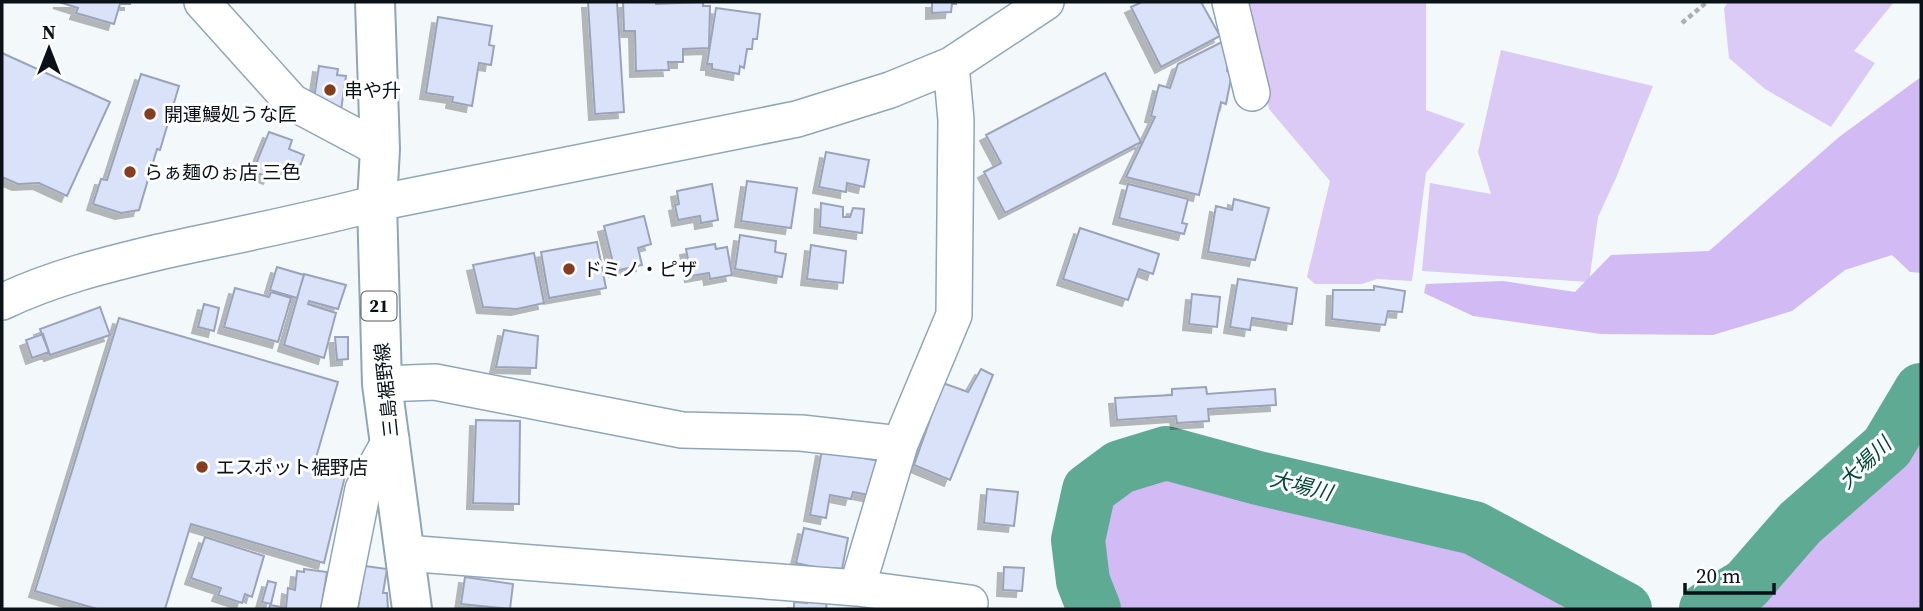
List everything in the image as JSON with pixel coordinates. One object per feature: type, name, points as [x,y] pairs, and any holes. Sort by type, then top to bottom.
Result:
[{"type":"main road","name":"三島裾野線","points":[[375,2],[380,149],[377,203],[382,384],[412,609]]},
{"type":"street","points":[[202,2],[292,102],[380,149]]},
{"type":"street","points":[[2,302],[51,281],[96,267],[377,203],[797,119],[890,90],[951,65],[1046,2]]},
{"type":"street","points":[[1230,2],[1252,93]]},
{"type":"street","points":[[849,595],[900,444],[954,315],[957,120],[951,65]]},
{"type":"street","points":[[382,384],[435,382],[682,430],[801,433],[900,444]]},
{"type":"street","points":[[339,609],[363,489],[391,439]]},
{"type":"street","points":[[405,554],[849,595],[970,603]]},
{"type":"path","points":[[1682,23],[1707,2]]},
{"type":"shaded area","points":[[1249,2],[1426,2],[1426,110],[1465,124],[1426,173],[1412,281],[1377,279],[1362,284],[1315,284],[1307,277],[1330,181],[1269,109]]},
{"type":"shaded area","points":[[1728,2],[1894,2],[1854,51],[1875,63],[1831,127],[1765,89],[1729,58],[1724,8]]},
{"type":"shaded area","points":[[1501,50],[1653,86],[1598,217],[1589,282],[1422,271],[1430,183],[1491,194],[1478,152]]},
{"type":"shaded area","points":[[1921,77],[1921,273],[1910,272],[1892,255],[1845,270],[1792,311],[1713,335],[1601,334],[1473,316],[1424,293],[1426,284],[1503,281],[1575,292],[1611,255],[1709,251],[1839,137]]},
{"type":"shaded area","points":[[1921,368],[1921,609],[1757,609],[1899,407]]},
{"type":"shaded area","points":[[1168,466],[1395,524],[1510,566],[1602,609],[1103,609],[1095,585],[1095,517],[1120,489]]},
{"type":"building","points":[[59,2],[130,4],[120,4],[114,24],[76,13],[78,8]]},
{"type":"building","points":[[588,2],[617,2],[624,112],[595,114]]},
{"type":"building","points":[[623,2],[703,2],[703,6],[710,6],[709,48],[683,49],[683,62],[668,62],[669,70],[636,71],[635,31],[624,31]]},
{"type":"building","points":[[932,2],[956,4],[952,4],[951,12],[932,13]]},
{"type":"building","points":[[1142,2],[1201,2],[1220,36],[1161,67],[1131,7]]},
{"type":"building","points":[[716,8],[760,14],[757,39],[753,39],[752,49],[747,49],[744,68],[740,66],[739,74],[712,69],[712,64],[707,64]]},
{"type":"building","points":[[438,17],[492,26],[489,45],[494,46],[491,65],[479,63],[472,106],[452,102],[453,97],[426,93]]},
{"type":"building","points":[[1222,42],[1228,59],[1227,71],[1232,73],[1226,104],[1221,102],[1199,195],[1126,177],[1155,117],[1151,116],[1159,85],[1170,88],[1178,64]]},
{"type":"building","points":[[2,53],[110,102],[67,196],[39,183],[18,184],[2,177]]},
{"type":"building","name":"串や升","points":[[319,66],[338,69],[337,75],[346,76],[341,110],[313,105]]},
{"type":"building","points":[[1105,73],[1141,142],[1005,213],[984,172],[1001,163],[986,135]]},
{"type":"building","points":[[141,74],[179,86],[139,210],[121,213],[93,204],[101,179],[107,180]]},
{"type":"building","points":[[269,132],[292,140],[289,149],[304,155],[298,171],[272,173],[269,178],[253,171]]},
{"type":"building","points":[[826,152],[869,160],[864,187],[847,183],[846,192],[819,187]]},
{"type":"building","points":[[747,181],[797,188],[791,228],[741,221]]},
{"type":"building","points":[[712,184],[718,220],[701,223],[700,216],[678,220],[675,205],[679,204],[677,191]]},
{"type":"building","points":[[1128,184],[1188,199],[1182,223],[1187,224],[1184,234],[1119,218]]},
{"type":"building","points":[[1234,199],[1269,208],[1255,260],[1208,252],[1216,206],[1232,210]]},
{"type":"building","points":[[821,203],[843,207],[843,217],[850,217],[853,208],[864,209],[862,233],[820,227]]},
{"type":"building","points":[[644,216],[651,244],[638,248],[642,265],[615,271],[604,226]]},
{"type":"building","points":[[1080,228],[1159,254],[1153,274],[1139,269],[1128,300],[1063,279]]},
{"type":"building","points":[[740,235],[776,241],[775,252],[786,254],[782,277],[735,269]]},
{"type":"building","points":[[597,242],[606,288],[549,298],[541,252]]},
{"type":"building","points":[[715,244],[716,249],[727,247],[732,275],[710,279],[709,273],[691,276],[686,249]]},
{"type":"building","points":[[811,245],[846,251],[843,283],[807,279]]},
{"type":"building","points":[[534,253],[544,303],[517,309],[483,307],[473,265]]},
{"type":"building","points":[[277,267],[304,275],[297,298],[270,290]]},
{"type":"building","points":[[304,274],[346,285],[338,309],[309,301],[308,304],[336,313],[324,358],[284,345]]},
{"type":"building","points":[[1238,279],[1297,288],[1292,324],[1252,318],[1250,330],[1230,327]]},
{"type":"building","points":[[1374,286],[1405,291],[1402,312],[1388,311],[1385,325],[1332,319],[1333,290],[1374,290]]},
{"type":"building","points":[[235,288],[269,297],[271,292],[291,298],[278,342],[224,327]]},
{"type":"building","points":[[1192,294],[1220,297],[1217,327],[1189,324]]},
{"type":"building","points":[[204,304],[219,308],[214,331],[198,327]]},
{"type":"building","points":[[100,307],[110,335],[50,355],[40,329]]},
{"type":"building","name":"エスポット裾野店","points":[[119,318],[338,382],[315,461],[346,472],[324,563],[191,524],[165,609],[97,609],[35,591]]},
{"type":"building","points":[[504,330],[538,336],[536,368],[496,367]]},
{"type":"building","points":[[43,334],[49,352],[32,358],[26,340]]},
{"type":"building","points":[[335,337],[348,337],[348,359],[337,360]]},
{"type":"building","points":[[981,369],[993,375],[950,480],[914,465],[943,383],[968,392]]},
{"type":"building","points":[[1206,387],[1207,394],[1275,389],[1276,405],[1208,409],[1209,421],[1177,423],[1176,416],[1117,420],[1115,398],[1172,395],[1172,389]]},
{"type":"building","points":[[476,420],[520,421],[519,504],[473,503]]},
{"type":"building","points":[[822,450],[884,462],[878,497],[853,492],[851,499],[830,495],[826,518],[810,515]]},
{"type":"building","points":[[987,489],[1018,492],[1014,526],[984,523]]},
{"type":"building","points":[[804,528],[848,538],[842,569],[833,568],[833,571],[796,563]]},
{"type":"building","points":[[205,537],[264,556],[252,597],[245,594],[242,603],[218,595],[221,588],[191,578]]},
{"type":"building","points":[[365,566],[387,569],[383,593],[387,593],[388,609],[358,609]]},
{"type":"building","points":[[1004,567],[1024,568],[1022,591],[1003,590]]},
{"type":"building","points":[[304,569],[327,572],[321,609],[269,609],[270,605],[286,608],[288,588],[295,590],[297,571],[304,572]]},
{"type":"building","points":[[465,577],[513,584],[510,609],[461,604]]},
{"type":"building","points":[[268,581],[276,583],[271,604],[262,602]]},
{"type":"building","points":[[807,600],[827,601],[826,609],[794,609],[794,602],[807,603]]},
{"type":"waterway","name":"大場川","points":[[1706,609],[1746,585],[1800,523],[1887,447],[1921,390]]},
{"type":"waterway","name":"大場川","points":[[1094,609],[1083,581],[1078,540],[1089,490],[1120,467],[1166,453],[1258,478],[1474,528],[1625,609]]},
{"type":"place","name":"串や升","points":[[330,90]]},
{"type":"place","name":"開運鰻処うな匠","points":[[150,114]]},
{"type":"place","name":"らぁ麺のぉ店 三色","points":[[130,172]]},
{"type":"place","name":"ドミノ・ピザ","points":[[569,269]]},
{"type":"place","name":"エスポット裾野店","points":[[202,467]]}]
